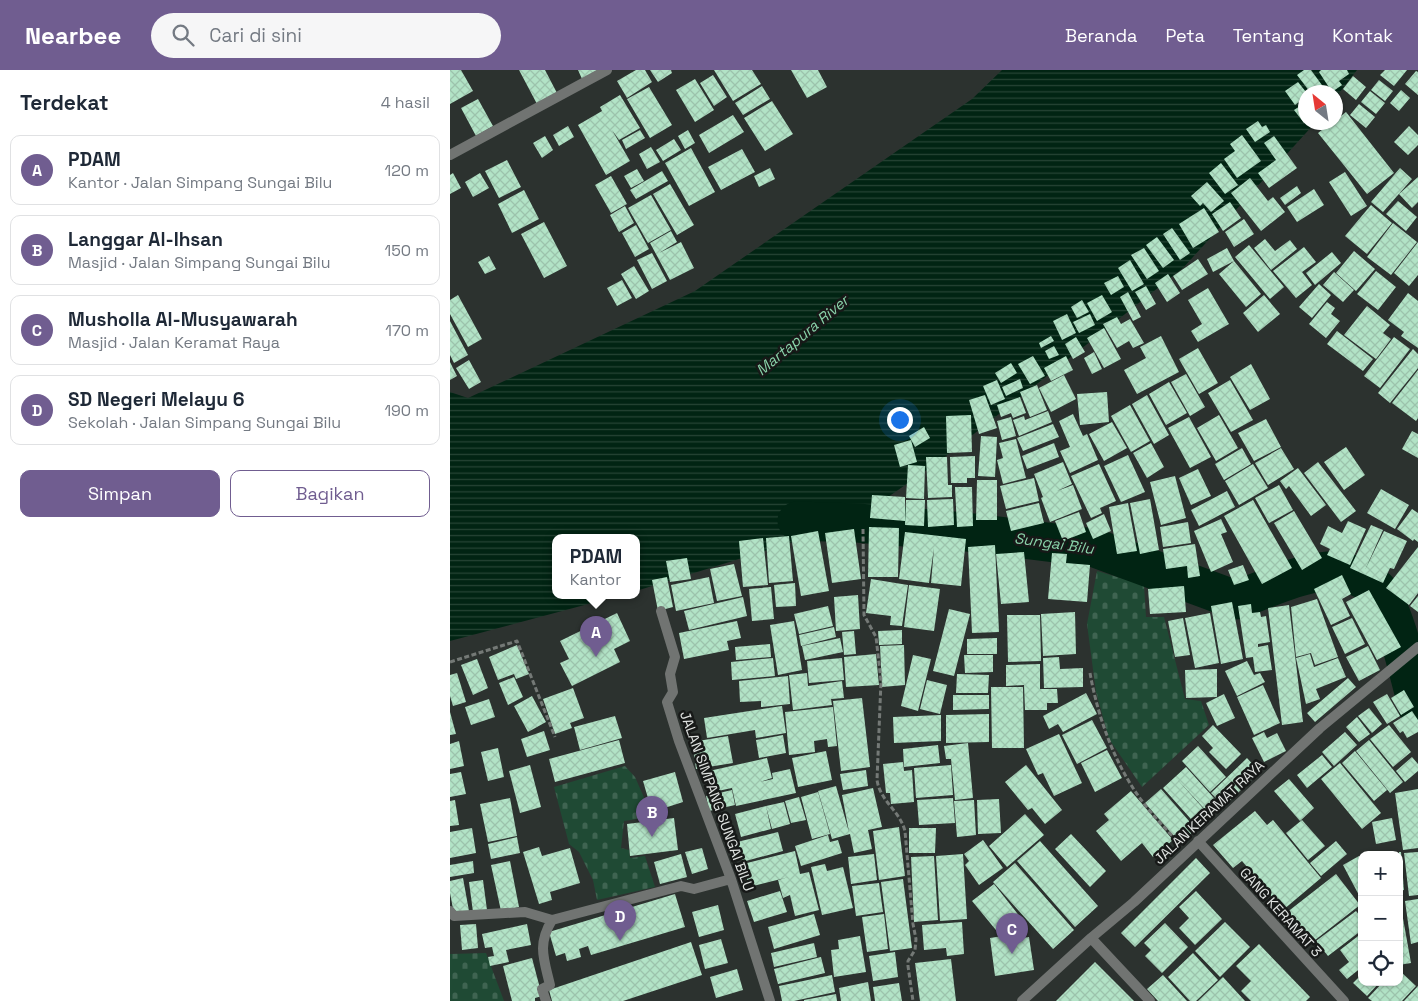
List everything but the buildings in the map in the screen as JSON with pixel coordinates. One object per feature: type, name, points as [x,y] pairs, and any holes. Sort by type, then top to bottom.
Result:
[{"type":"street","points":[[450,155],[608,70]]},
{"type":"street","name":"JALAN SIMPANG SUNGAI BILU","points":[[661,611],[675,657],[670,674],[673,692],[666,702],[731,879],[770,1001]]},
{"type":"street","name":"JALAN KERAMAT RAYA","points":[[1022,1001],[1091,938],[1134,902],[1320,728],[1416,648]]},
{"type":"street","name":"GANG KERAMAT 3","points":[[1198,841],[1344,1001]]},
{"type":"street","points":[[450,911],[454,916],[524,912],[552,920],[680,886],[694,889],[731,879]]},
{"type":"street","points":[[546,1001],[542,989],[550,985],[542,951],[546,930],[552,920]]},
{"type":"street","points":[[1091,938],[1150,1001]]},
{"type":"path","points":[[863,529],[864,616],[876,637],[881,681],[877,780],[881,793],[900,818],[905,831],[916,939],[915,950],[911,954],[908,966],[914,1001]]},
{"type":"path","points":[[450,662],[517,641],[555,737]]},
{"type":"path","points":[[1090,673],[1093,691],[1110,744],[1132,786],[1143,802],[1186,852]]},
{"type":"green space","points":[[1097,571],[1144,585],[1146,617],[1164,617],[1185,699],[1201,701],[1209,725],[1142,787],[1109,739],[1096,692],[1087,624]]},
{"type":"green space","points":[[625,766],[635,777],[646,802],[644,818],[624,821],[621,848],[629,850],[630,858],[645,856],[655,887],[597,900],[593,880],[579,852],[569,844],[554,787]]},
{"type":"green space","points":[[486,953],[504,1001],[450,1001],[450,954]]},
{"type":"water","name":"Martapura River","points":[[1002,70],[1357,70],[1343,88],[1343,85],[1298,85],[1298,130],[1309,130],[1183,268],[941,460],[848,525],[640,590],[640,534],[552,534],[552,599],[607,599],[450,641],[450,392],[468,398],[695,291],[972,99]]},
{"type":"waterway","name":"Sungai Bilu","points":[[797,521],[857,523],[966,532],[1095,548],[1236,600],[1304,575],[1328,571],[1348,573],[1377,589],[1390,611],[1418,708]]},
{"type":"place","name":"PDAM","points":[[596,657]]},
{"type":"place","name":"Langgar Al-Ihsan","points":[[652,837]]},
{"type":"place","name":"SD Negeri Melayu 6","points":[[620,941]]},
{"type":"place","name":"Musholla Al-Musyawarah","points":[[1012,954]]}]
